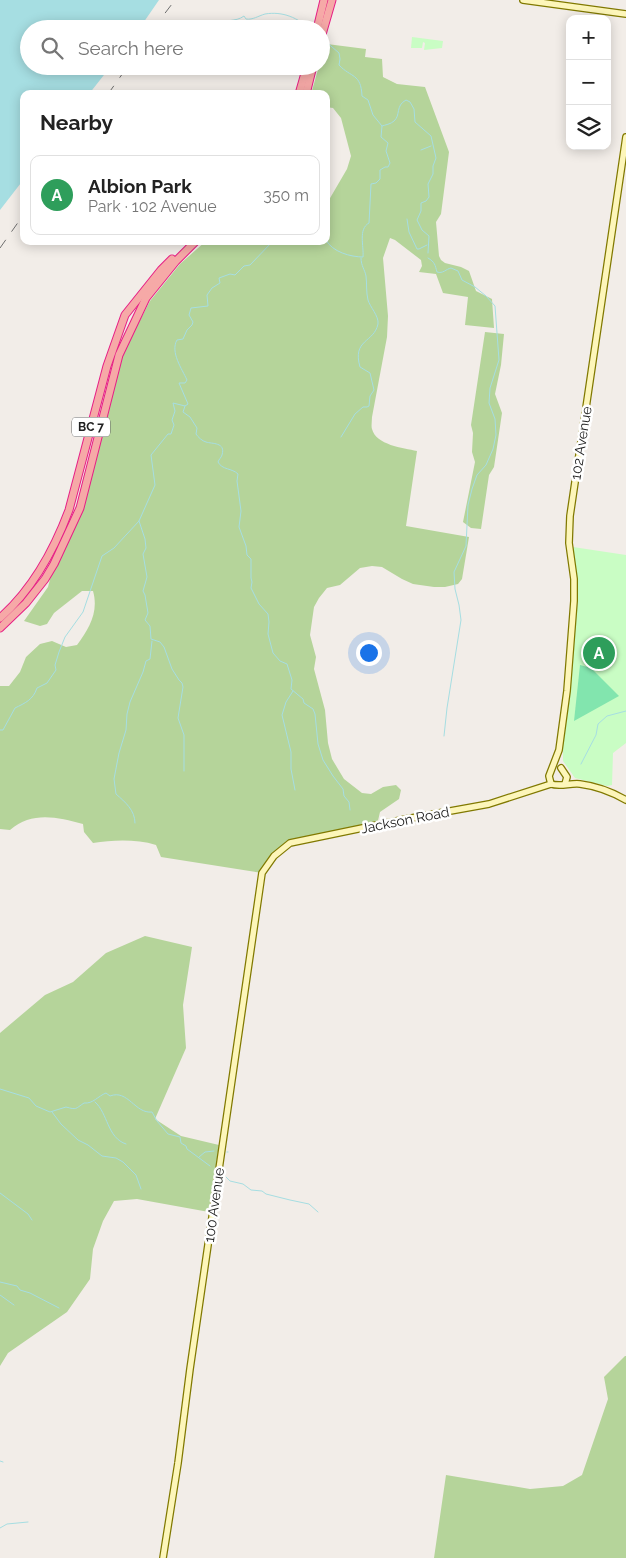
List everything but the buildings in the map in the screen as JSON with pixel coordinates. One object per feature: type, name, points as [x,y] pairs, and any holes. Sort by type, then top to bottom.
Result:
[{"type":"highway","points":[[319,20],[324,0]]},
{"type":"highway","points":[[326,20],[332,0]]},
{"type":"highway","points":[[301,90],[305,75]]},
{"type":"highway","points":[[307,90],[311,75]]},
{"type":"highway","name":"BC 7","points":[[0,618],[16,603],[31,584],[54,547],[62,530],[107,366],[125,315],[161,270],[187,245]]},
{"type":"highway","name":"BC 7","points":[[0,628],[26,603],[54,564],[80,508],[119,355],[146,298],[176,261],[192,245]]},
{"type":"main road","points":[[523,0],[626,14]]},
{"type":"main road","name":"102 Avenue","points":[[553,768],[558,750],[567,691],[574,602],[574,579],[568,544],[570,516],[626,137]]},
{"type":"main road","name":"102 Avenue","points":[[558,750],[561,768]]},
{"type":"main road","points":[[579,784],[558,786],[551,784],[550,776],[553,768],[561,768],[567,777],[579,784],[608,792],[626,800]]},
{"type":"main road","name":"Jackson Road","points":[[538,788],[550,776]]},
{"type":"main road","points":[[565,784],[567,777]]},
{"type":"main road","name":"Jackson Road","points":[[274,856],[290,843],[489,804],[551,784]]},
{"type":"main road","name":"100 Avenue","points":[[163,1558],[262,873],[274,856]]},
{"type":"green space","points":[[412,37],[443,41],[442,48],[424,50],[425,43],[423,42],[422,48],[411,48]]},
{"type":"green space","points":[[330,44],[366,49],[365,57],[382,59],[383,77],[397,84],[425,87],[449,152],[441,214],[436,222],[439,256],[445,263],[469,271],[476,291],[492,299],[494,328],[465,325],[468,297],[443,293],[436,274],[419,272],[422,266],[421,260],[390,238],[383,258],[388,316],[387,337],[372,417],[372,428],[379,439],[384,442],[417,451],[406,526],[469,537],[462,579],[458,584],[434,587],[413,584],[382,567],[360,568],[340,585],[327,588],[319,598],[314,607],[310,635],[316,657],[314,669],[325,710],[328,743],[332,759],[344,779],[362,793],[371,794],[383,787],[396,785],[401,790],[399,799],[380,812],[377,825],[290,843],[274,856],[262,873],[161,857],[156,845],[148,843],[108,841],[93,843],[84,832],[83,824],[64,819],[36,818],[18,824],[10,830],[0,829],[0,686],[9,686],[20,672],[26,657],[40,644],[52,641],[66,647],[77,645],[92,620],[95,606],[93,591],[82,591],[54,613],[47,624],[40,626],[24,621],[48,587],[54,564],[80,508],[122,355],[150,301],[180,264],[201,245],[330,245],[330,198],[347,169],[351,156],[341,118],[333,108],[330,108],[330,90],[312,90],[316,75],[330,75]]},
{"type":"green space","points":[[485,332],[504,334],[501,365],[495,394],[502,413],[494,467],[489,475],[481,529],[471,528],[463,522],[475,462],[472,452],[473,433],[471,425]]},
{"type":"green space","points":[[573,547],[626,555],[626,743],[613,753],[612,785],[607,786],[575,778],[563,761],[563,740],[578,599]]},
{"type":"green space","points":[[580,665],[591,668],[619,696],[574,721]]},
{"type":"green space","points":[[145,936],[192,947],[183,1005],[186,1048],[155,1119],[181,1136],[219,1145],[209,1212],[137,1199],[114,1201],[103,1221],[93,1249],[90,1279],[67,1312],[8,1353],[0,1366],[0,1033],[45,995],[73,982],[106,953]]},
{"type":"green space","points":[[625,1356],[626,1558],[434,1558],[446,1475],[530,1489],[563,1486],[582,1475],[608,1399],[604,1377]]},
{"type":"water","points":[[0,0],[159,0],[145,20],[20,20],[20,75],[104,75],[92,90],[20,90],[20,184],[0,210]]},
{"type":"waterway","points":[[232,20],[244,16],[246,19],[249,19],[272,13],[290,16],[297,20]]},
{"type":"waterway","points":[[330,45],[339,53],[339,65],[360,83],[362,96],[368,100],[373,115],[382,126],[381,137],[388,143],[386,151],[390,163],[388,167],[380,170],[380,179],[376,183],[371,184],[369,223],[363,233],[363,257],[342,253],[330,245]]},
{"type":"waterway","points":[[382,126],[390,124],[396,119],[400,105],[406,100],[410,102],[414,109],[415,122],[431,136],[436,158],[433,174],[428,184],[429,197],[421,203],[421,211],[417,220],[422,230],[429,236],[428,253]]},
{"type":"waterway","points":[[421,150],[431,146]]},
{"type":"waterway","points":[[407,219],[409,232],[417,249],[427,245]]},
{"type":"waterway","points":[[0,730],[3,730],[15,708],[31,698],[37,688],[47,683],[56,670],[55,665],[65,637],[83,612],[102,556],[114,548],[139,521],[155,485],[151,455],[168,434],[171,434],[175,411],[173,403],[185,406],[188,404],[179,383],[185,383],[187,380],[176,355],[175,345],[177,340],[183,339],[187,330],[192,325],[193,322],[189,315],[191,308],[208,306],[207,295],[212,288],[220,283],[219,278],[230,274],[235,275],[244,266],[250,265],[269,245]]},
{"type":"waterway","points":[[341,437],[355,414],[363,407],[369,406],[370,396],[374,390],[370,373],[360,367],[358,358],[361,346],[376,330],[378,324],[368,300],[366,276],[361,258]]},
{"type":"waterway","points":[[428,258],[433,262],[437,272],[443,272],[451,268],[458,271],[462,280],[475,287],[495,306],[499,360],[490,388],[489,403],[495,419],[496,435],[493,449],[486,465],[477,475],[472,489],[468,505],[466,546],[454,572],[461,620],[444,736]]},
{"type":"waterway","points":[[185,406],[183,412],[190,417],[197,428],[196,434],[200,439],[222,448],[222,456],[218,462],[220,465],[238,474],[237,481],[241,511],[239,527],[246,546],[247,555],[251,559],[251,588],[259,604],[268,614],[268,634],[273,653],[280,661],[287,664],[292,680],[291,689],[303,699],[304,703],[313,709],[318,744],[323,760],[343,789],[344,796],[349,802],[350,810]]},
{"type":"waterway","points":[[139,521],[146,548],[143,554],[147,577],[143,591],[148,613],[145,620],[150,626],[151,639],[160,642],[164,647],[172,669],[183,687],[178,718],[184,735],[184,771]]},
{"type":"waterway","points":[[135,823],[131,810],[116,794],[114,779],[126,730],[130,702],[146,661],[150,659],[152,641]]},
{"type":"waterway","points":[[293,691],[286,702],[282,715],[291,752],[291,769],[295,790]]},
{"type":"waterway","points":[[581,764],[596,735],[598,724],[607,716],[626,711]]},
{"type":"waterway","points":[[0,1089],[29,1098],[36,1106],[50,1112],[66,1107],[76,1108],[106,1093],[110,1096],[122,1096],[146,1112],[152,1112],[168,1134],[180,1137],[181,1143],[187,1149],[210,1166]]},
{"type":"waterway","points":[[95,1102],[103,1112],[111,1131],[120,1141],[126,1144]]},
{"type":"waterway","points":[[52,1112],[61,1124],[78,1140],[102,1156],[116,1158],[123,1162],[136,1175],[141,1189]]},
{"type":"waterway","points":[[199,1157],[205,1152],[214,1151]]},
{"type":"waterway","points":[[226,1177],[230,1181],[243,1184],[251,1190],[262,1191],[266,1194],[309,1204],[318,1212]]},
{"type":"waterway","points":[[0,1193],[28,1214],[32,1220]]},
{"type":"waterway","points":[[0,1282],[17,1286],[20,1290],[59,1308]]},
{"type":"waterway","points":[[0,1295],[14,1305]]},
{"type":"waterway","points":[[0,1528],[7,1524],[28,1522]]},
{"type":"railway","points":[[160,20],[175,0]]},
{"type":"railway","points":[[111,90],[122,75]]},
{"type":"railway","points":[[0,248],[20,220]]},
{"type":"place","name":"Albion Park","points":[[599,653]]}]
